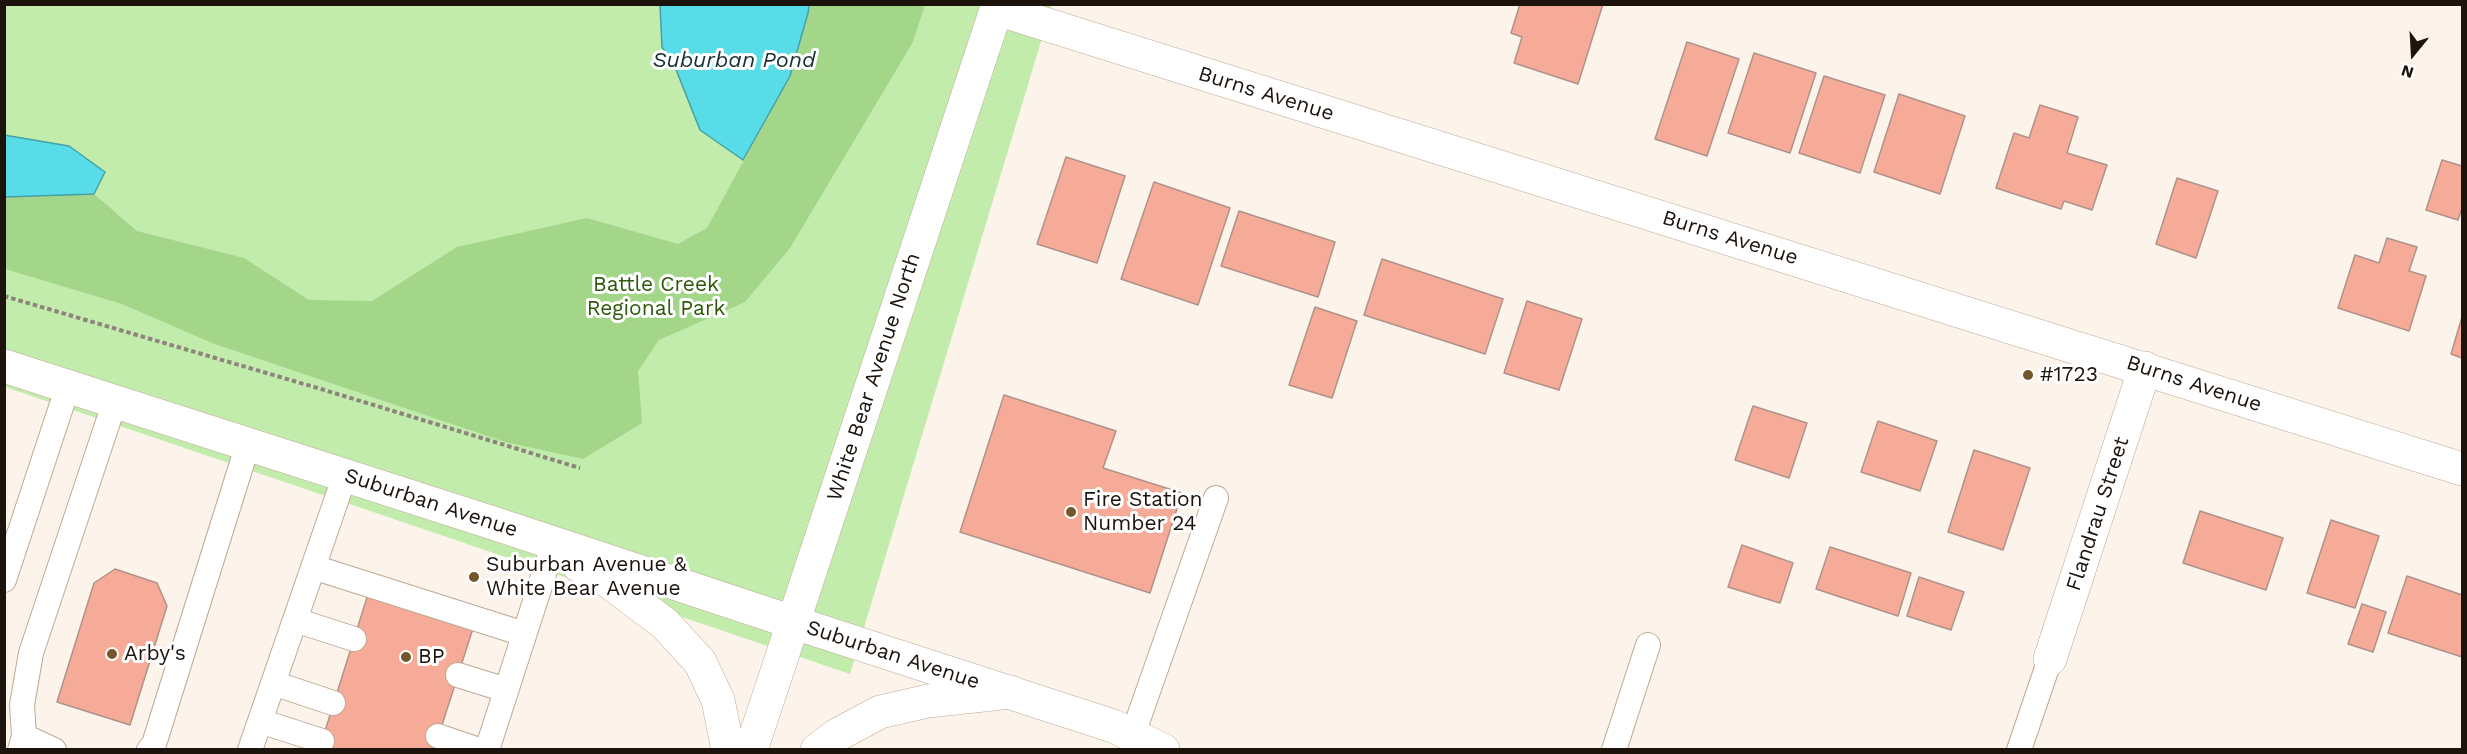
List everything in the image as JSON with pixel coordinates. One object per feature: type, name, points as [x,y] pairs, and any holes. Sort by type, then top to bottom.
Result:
[{"type":"street","name":"Burns Avenue","points":[[997,7],[2463,469]]},
{"type":"street","name":"White Bear Avenue North","points":[[752,750],[792,622],[997,7]]},
{"type":"street","name":"Suburban Avenue","points":[[4,366],[1011,692],[1113,726],[1163,750]]},
{"type":"street","name":"Flandrau Street","points":[[2050,659],[2145,368]]},
{"type":"street","points":[[496,524],[604,578],[664,624],[700,662],[718,700],[728,750]]},
{"type":"street","points":[[818,750],[837,735],[880,712],[928,700],[1011,692]]},
{"type":"lane","points":[[4,580],[68,386]]},
{"type":"lane","points":[[54,750],[22,743],[22,705],[31,653],[116,401]]},
{"type":"lane","points":[[148,750],[154,744],[248,444]]},
{"type":"lane","points":[[250,750],[345,475]]},
{"type":"lane","points":[[1133,734],[1216,498]]},
{"type":"lane","points":[[487,750],[551,552]]},
{"type":"lane","points":[[313,567],[524,634]]},
{"type":"lane","points":[[295,620],[354,639]]},
{"type":"lane","points":[[1614,750],[1648,645]]},
{"type":"lane","points":[[2019,750],[2050,659]]},
{"type":"lane","points":[[458,675],[507,690]]},
{"type":"lane","points":[[273,683],[333,703]]},
{"type":"lane","points":[[260,721],[322,741]]},
{"type":"lane","points":[[438,736],[479,750]]},
{"type":"path","points":[[4,296],[321,388],[580,468]]},
{"type":"green space","name":"Battle Creek Regional Park","points":[[5,5],[1052,5],[850,674],[5,387]]},
{"type":"green space","points":[[809,5],[925,5],[913,42],[790,248],[745,302],[659,340],[638,371],[642,423],[583,459],[505,442],[212,343],[122,304],[5,269],[4,197],[94,194],[137,231],[244,258],[309,300],[372,301],[457,247],[587,218],[678,244],[707,228],[790,76]]},
{"type":"water","name":"Suburban Pond","points":[[660,5],[809,5],[790,76],[743,160],[700,130],[675,67],[662,47]]},
{"type":"water","points":[[4,135],[69,146],[105,172],[94,194],[5,197]]},
{"type":"building","points":[[1520,4],[1603,4],[1578,84],[1514,63],[1522,37],[1511,33]]},
{"type":"building","points":[[1687,42],[1739,59],[1707,156],[1655,139]]},
{"type":"building","points":[[1754,53],[1816,73],[1790,153],[1728,133]]},
{"type":"building","points":[[1824,76],[1885,95],[1860,173],[1799,153]]},
{"type":"building","points":[[1899,94],[1965,116],[1940,194],[1874,172]]},
{"type":"building","points":[[2040,105],[2078,117],[2067,153],[2107,165],[2092,210],[2064,201],[2061,209],[1996,188],[2014,133],[2029,138]]},
{"type":"building","points":[[1066,157],[1125,176],[1097,263],[1037,244]]},
{"type":"building","points":[[2442,160],[2462,166],[2462,208],[2458,220],[2426,210]]},
{"type":"building","points":[[2177,178],[2218,191],[2196,258],[2156,244]]},
{"type":"building","points":[[1154,182],[1230,208],[1198,305],[1121,279]]},
{"type":"building","points":[[1239,211],[1335,242],[1318,297],[1221,266]]},
{"type":"building","points":[[2387,238],[2417,247],[2409,271],[2426,276],[2409,331],[2338,308],[2355,255],[2379,263]]},
{"type":"building","points":[[1382,259],[1503,299],[1485,354],[1364,315]]},
{"type":"building","points":[[1527,301],[1582,319],[1559,390],[1504,373]]},
{"type":"building","points":[[1315,307],[1357,321],[1332,398],[1289,385]]},
{"type":"building","points":[[2462,317],[2462,358],[2451,354]]},
{"type":"building","name":"Fire Station Number 24","points":[[1004,395],[1116,431],[1103,468],[1182,493],[1150,593],[960,532]]},
{"type":"building","points":[[1753,406],[1807,423],[1789,478],[1735,460]]},
{"type":"building","points":[[1878,421],[1937,441],[1920,491],[1861,472]]},
{"type":"building","points":[[1974,450],[2030,468],[2003,550],[1948,532]]},
{"type":"building","points":[[2200,511],[2283,538],[2266,590],[2183,563]]},
{"type":"building","points":[[2331,520],[2379,536],[2355,608],[2307,593]]},
{"type":"building","points":[[1742,545],[1793,563],[1780,603],[1728,587]]},
{"type":"building","points":[[1830,547],[1911,573],[1898,616],[1816,589]]},
{"type":"building","name":"Arby's","points":[[115,569],[157,583],[167,606],[130,725],[57,702],[94,583]]},
{"type":"building","points":[[2407,576],[2462,595],[2462,657],[2388,633]]},
{"type":"building","points":[[1919,577],[1964,592],[1951,630],[1907,616]]},
{"type":"building","name":"BP","points":[[370,588],[475,622],[434,750],[319,750]]},
{"type":"building","points":[[2362,604],[2386,612],[2373,652],[2348,644]]},
{"type":"place","name":"#1723","points":[[2028,375]]},
{"type":"place","name":"Fire Station Number 24","points":[[1071,512]]},
{"type":"place","name":"Suburban Avenue & White Bear Avenue","points":[[474,577]]},
{"type":"place","name":"Arby's","points":[[112,654]]},
{"type":"place","name":"BP","points":[[406,657]]}]
